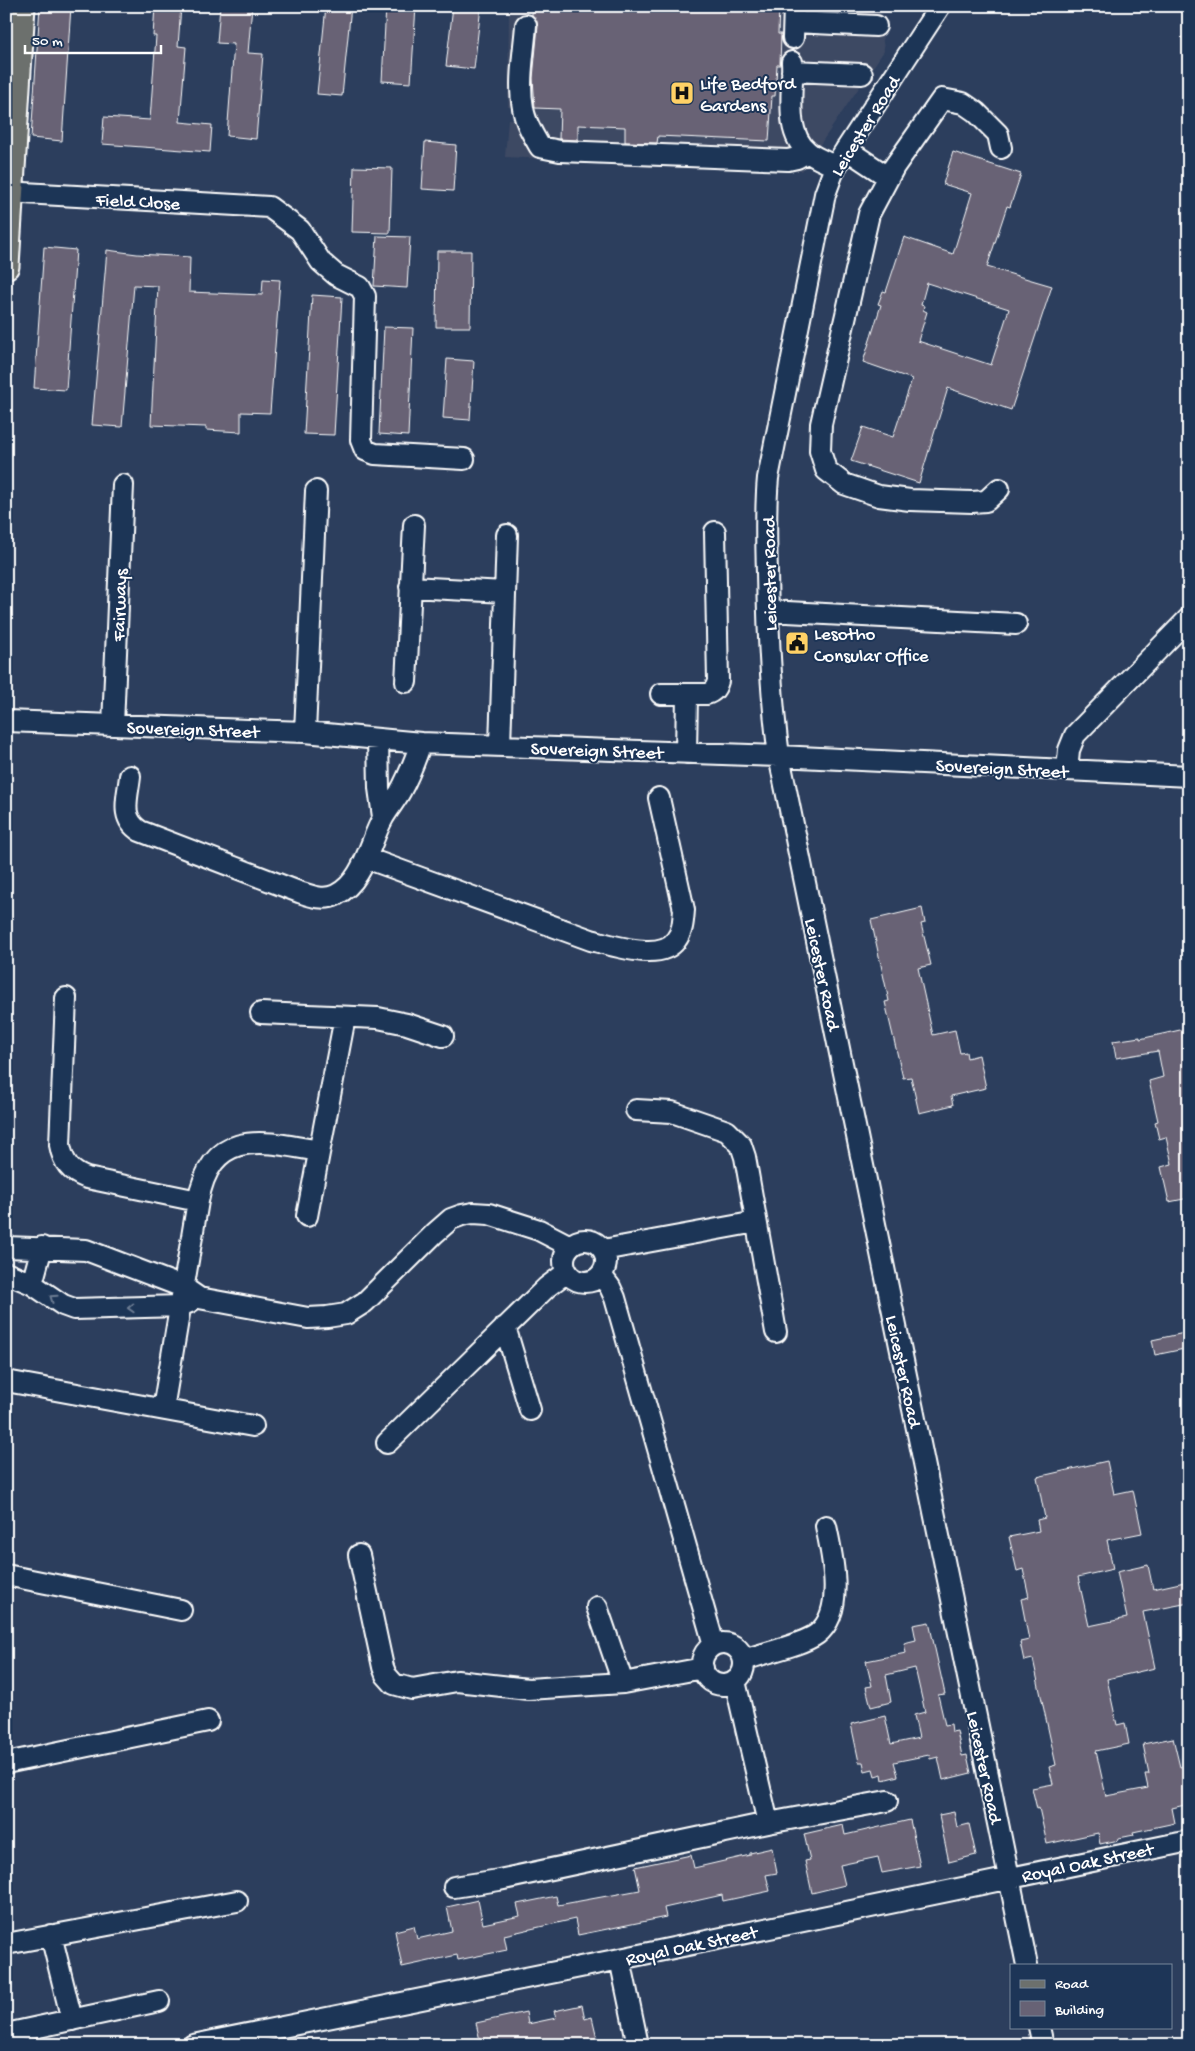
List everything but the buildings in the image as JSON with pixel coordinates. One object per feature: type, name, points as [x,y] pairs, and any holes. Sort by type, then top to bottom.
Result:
[{"type":"main road","points":[[6,266],[9,192],[22,6]]},
{"type":"street","name":"Leicester Road","points":[[940,6],[849,145],[836,167],[826,194],[770,463],[766,497],[768,611],[774,718],[779,756],[1027,1964]]},
{"type":"street","points":[[794,22],[876,26]]},
{"type":"street","points":[[526,25],[522,106],[526,122],[540,147],[560,151],[788,160],[808,152]]},
{"type":"street","points":[[836,167],[808,152],[792,125],[792,66],[862,74]]},
{"type":"street","points":[[998,489],[986,501],[972,502],[910,500],[879,496],[844,484],[826,470],[820,450],[821,424],[869,214],[891,172],[942,99],[963,103],[976,112],[998,134],[1000,148]]},
{"type":"street","points":[[849,145],[891,172]]},
{"type":"street","name":"Field Close","points":[[9,192],[269,207],[300,230],[321,262],[336,275],[360,287],[365,296],[361,440],[365,450],[375,454],[464,459]]},
{"type":"street","name":"Fairways","points":[[113,724],[123,485]]},
{"type":"street","points":[[305,732],[316,491]]},
{"type":"street","points":[[406,682],[414,525]]},
{"type":"street","points":[[661,694],[711,693],[718,681],[715,532]]},
{"type":"street","points":[[500,745],[508,535]]},
{"type":"street","points":[[410,587],[505,592]]},
{"type":"street","points":[[768,611],[1016,624]]},
{"type":"street","points":[[1067,770],[1070,750],[1075,735],[1189,618]]},
{"type":"street","points":[[686,753],[687,694]]},
{"type":"street","name":"Sovereign Street","points":[[6,721],[305,732],[421,743],[779,756],[1188,777]]},
{"type":"street","points":[[378,739],[383,818]]},
{"type":"street","points":[[130,776],[127,813],[128,820],[132,826],[150,836],[298,892],[323,898],[338,894],[357,874],[383,818],[400,794],[421,743]]},
{"type":"street","points":[[366,858],[591,940],[640,950],[665,949],[676,941],[683,926],[684,910],[659,798]]},
{"type":"street","points":[[66,998],[60,1145],[62,1156],[67,1166],[76,1174],[87,1178],[198,1201]]},
{"type":"street","points":[[261,1013],[392,1020],[443,1036]]},
{"type":"street","points":[[307,1216],[345,1017]]},
{"type":"street","points":[[636,1110],[672,1112],[727,1131],[741,1145],[745,1157],[771,1294],[776,1332]]},
{"type":"street","points":[[162,1409],[187,1297],[198,1201],[205,1174],[215,1158],[228,1149],[254,1142],[268,1142],[319,1152]]},
{"type":"street","points":[[6,1272],[32,1284],[63,1305],[74,1309],[187,1297],[308,1318],[346,1314],[365,1302],[450,1219],[473,1212],[489,1214],[539,1230],[570,1246]]},
{"type":"street","points":[[603,1250],[756,1222]]},
{"type":"street","points":[[578,1240],[588,1240],[597,1243],[603,1250],[606,1258],[605,1267],[601,1274],[593,1280],[583,1282],[574,1279],[567,1272],[564,1263],[565,1254],[570,1246],[578,1240]]},
{"type":"street","points":[[6,1247],[23,1249],[42,1247],[69,1248],[99,1253],[187,1297]]},
{"type":"street","points":[[32,1284],[42,1247]]},
{"type":"street","points":[[387,1442],[547,1287],[567,1272]]},
{"type":"street","points":[[601,1274],[610,1287],[614,1298],[714,1645]]},
{"type":"street","points":[[505,1327],[530,1410]]},
{"type":"street","points":[[6,1381],[253,1426]]},
{"type":"street","points":[[744,1660],[802,1641],[817,1634],[826,1624],[834,1599],[833,1559],[826,1526]]},
{"type":"street","points":[[359,1555],[382,1667],[394,1684],[412,1688],[457,1681],[528,1689],[623,1683],[703,1668]]},
{"type":"street","points":[[8,1577],[180,1610]]},
{"type":"street","points":[[597,1607],[623,1683]]},
{"type":"street","points":[[723,1643],[733,1645],[740,1651],[744,1660],[744,1668],[741,1675],[735,1681],[720,1684],[706,1676],[703,1668],[705,1655],[714,1645],[723,1643]]},
{"type":"street","points":[[735,1681],[768,1823]]},
{"type":"street","points":[[6,1763],[208,1721]]},
{"type":"street","points":[[454,1887],[499,1880],[768,1823],[887,1801]]},
{"type":"street","name":"Royal Oak Street","points":[[192,2045],[231,2041],[1009,1877],[1189,1841]]},
{"type":"street","points":[[6,1944],[237,1901]]},
{"type":"street","points":[[51,1935],[72,2020]]},
{"type":"street","points":[[620,1959],[638,2045]]},
{"type":"street","points":[[6,2034],[159,2001]]},
{"type":"street","points":[[1039,2028],[1043,2045]]},
{"type":"shaded area","name":"Life Bedford Gardens","points":[[509,6],[879,6],[884,51],[802,171],[505,157],[508,119],[516,119],[516,107],[508,107]]},
{"type":"place","name":"Life Bedford Gardens","points":[[682,93]]},
{"type":"place","name":"Lesotho Consular Office","points":[[797,643]]}]
